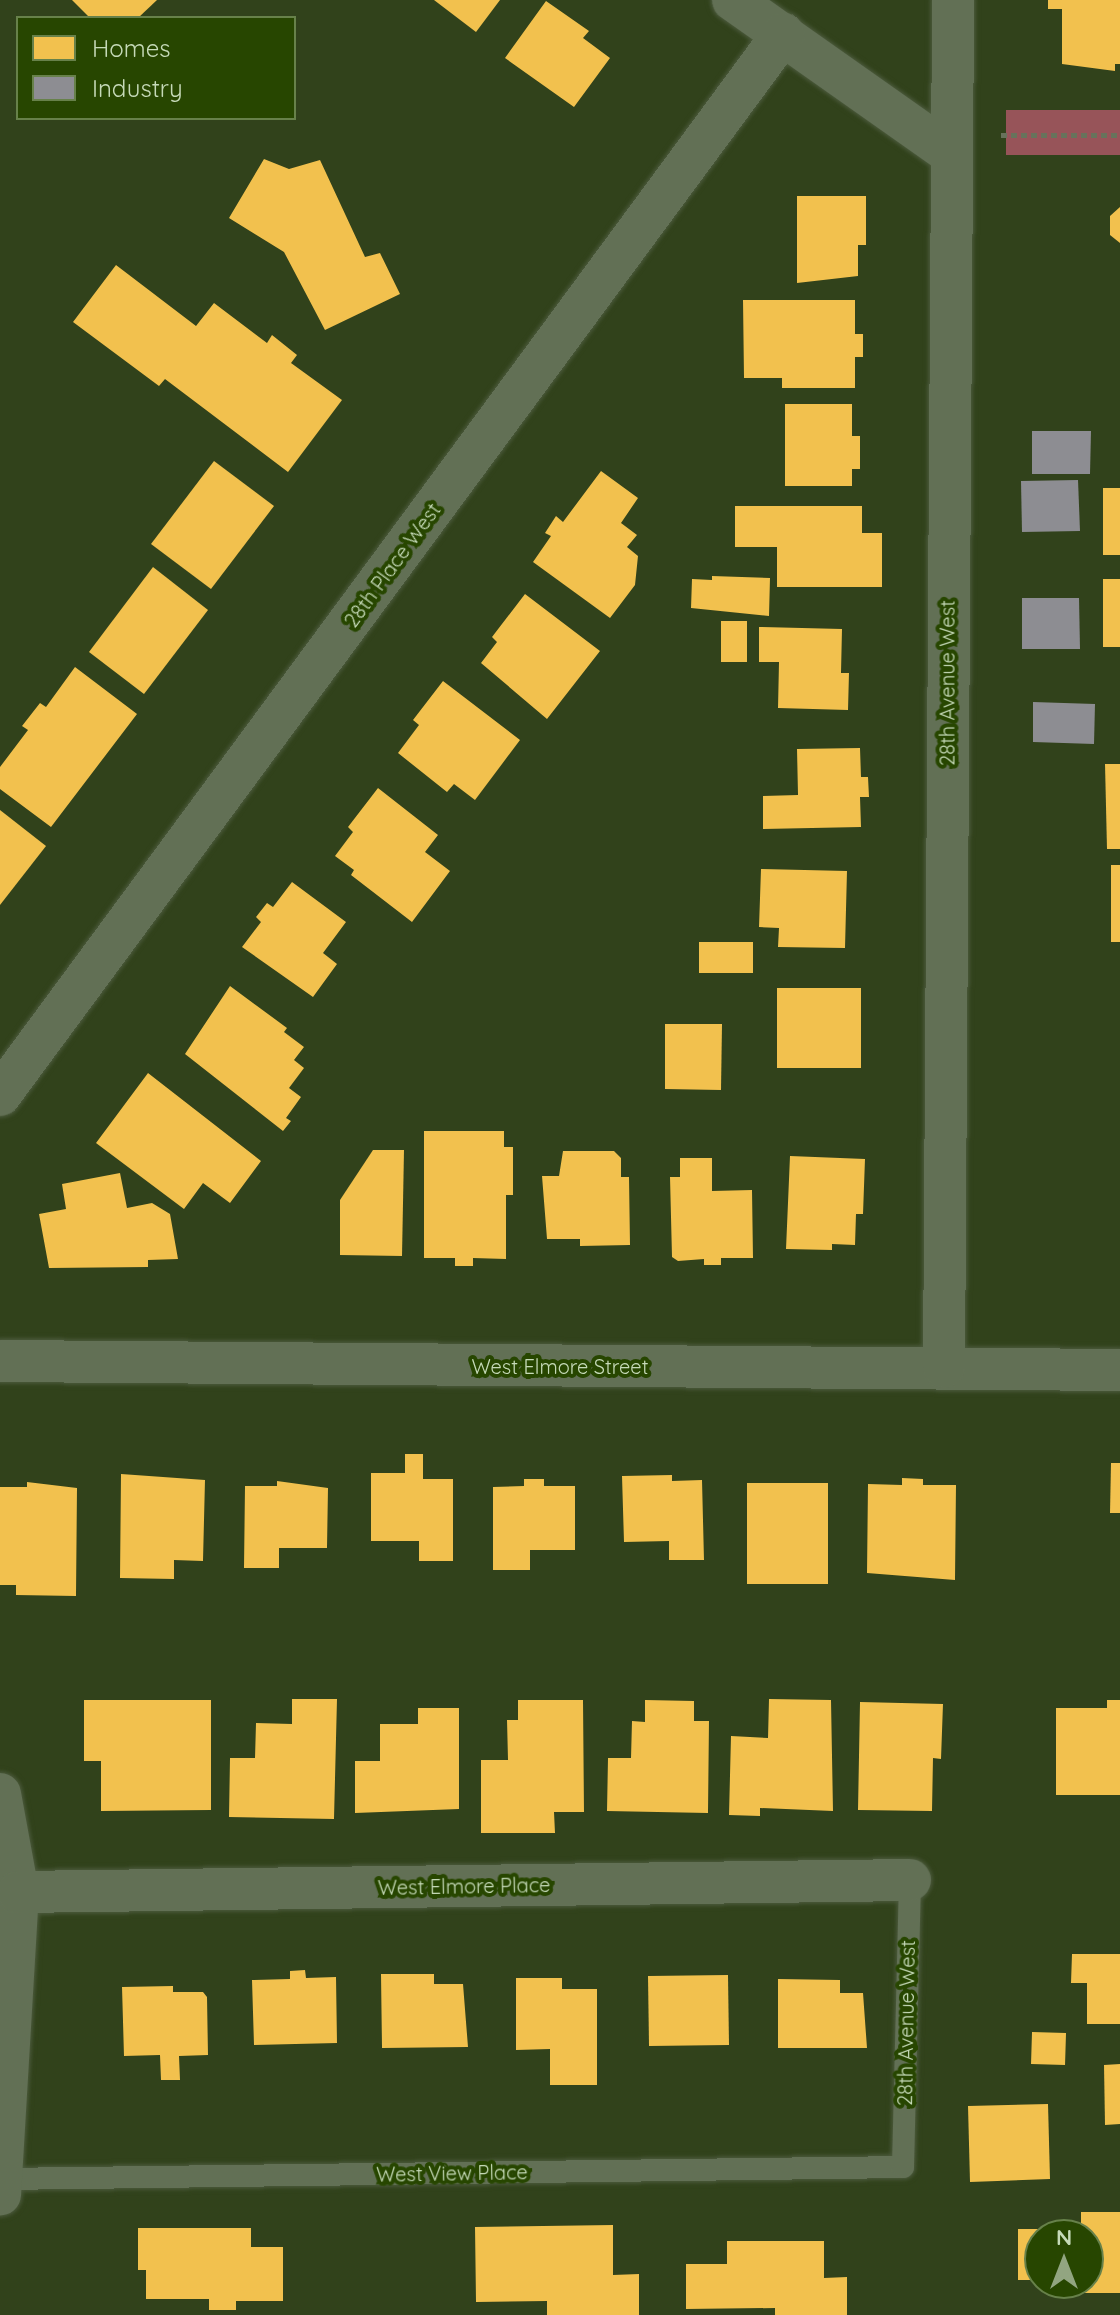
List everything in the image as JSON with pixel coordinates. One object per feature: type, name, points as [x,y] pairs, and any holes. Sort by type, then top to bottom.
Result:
[{"type":"street","points":[[733,0],[950,153]]},
{"type":"street","name":"28th Avenue West","points":[[944,1367],[953,0]]},
{"type":"street","name":"28th Place West","points":[[0,1095],[783,34]]},
{"type":"street","name":"West Elmore Street","points":[[0,1361],[1120,1370]]},
{"type":"street","points":[[0,1794],[18,1892],[1,2186]]},
{"type":"street","name":"West Elmore Place","points":[[18,1892],[910,1880]]},
{"type":"lane","name":"28th Avenue West","points":[[903,2167],[910,1880]]},
{"type":"lane","name":"West View Place","points":[[1,2186],[903,2167]]},
{"type":"path","points":[[996,135],[1120,135]]},
{"type":"shaded area","points":[[1006,110],[1120,110],[1120,155],[1006,155]]},
{"type":"building: Homes","points":[[72,0],[157,0],[140,16],[88,16]]},
{"type":"building: Homes","points":[[434,0],[500,0],[476,32]]},
{"type":"building: Homes","points":[[1048,0],[1120,0],[1120,64],[1115,64],[1115,71],[1062,64],[1062,9],[1048,9]]},
{"type":"building: Homes","points":[[546,1],[589,31],[583,38],[610,58],[574,107],[505,58]]},
{"type":"building: Homes","points":[[264,159],[289,169],[320,160],[365,257],[380,253],[400,294],[325,330],[284,252],[229,218]]},
{"type":"building: Homes","points":[[797,196],[866,196],[866,245],[858,245],[858,276],[797,283]]},
{"type":"building: Homes","points":[[1120,207],[1120,243],[1110,235],[1110,216]]},
{"type":"building: Homes","points":[[116,265],[196,326],[214,303],[267,343],[272,335],[297,355],[291,363],[342,400],[288,472],[165,379],[159,386],[73,322]]},
{"type":"building: Homes","points":[[743,300],[855,300],[855,334],[863,334],[863,357],[855,357],[855,388],[782,388],[782,378],[744,378]]},
{"type":"building: Homes","points":[[785,404],[852,404],[852,436],[860,436],[860,469],[852,469],[852,486],[785,486]]},
{"type":"building: Homes","points":[[214,461],[274,506],[211,589],[151,544]]},
{"type":"building: Homes","points":[[601,471],[638,498],[621,523],[637,535],[627,547],[638,556],[635,585],[610,618],[533,562],[551,536],[545,533],[556,516],[563,522]]},
{"type":"building: Homes","points":[[1103,488],[1120,488],[1120,555],[1103,555]]},
{"type":"building: Homes","points":[[735,506],[862,506],[862,533],[882,533],[882,587],[777,587],[777,547],[735,547]]},
{"type":"building: Homes","points":[[153,567],[208,610],[144,694],[89,652]]},
{"type":"building: Homes","points":[[712,576],[770,578],[769,616],[691,608],[692,579],[712,580]]},
{"type":"building: Homes","points":[[1103,579],[1120,579],[1120,647],[1103,647]]},
{"type":"building: Homes","points":[[525,594],[600,651],[547,719],[481,663],[497,642],[492,637]]},
{"type":"building: Homes","points":[[721,621],[747,621],[747,662],[721,662]]},
{"type":"building: Homes","points":[[759,627],[842,629],[841,673],[849,673],[848,710],[778,708],[779,662],[759,662]]},
{"type":"building: Homes","points":[[75,667],[137,714],[51,827],[0,789],[0,767],[28,730],[22,726],[40,703],[46,707]]},
{"type":"building: Homes","points":[[443,681],[520,740],[475,800],[454,784],[447,792],[398,753],[419,725],[413,720]]},
{"type":"building: Homes","points":[[860,748],[861,777],[868,777],[869,797],[860,797],[861,827],[763,829],[763,796],[798,795],[797,749]]},
{"type":"building: Homes","points":[[1105,764],[1120,764],[1120,849],[1107,849]]},
{"type":"building: Homes","points":[[378,788],[438,835],[425,852],[450,871],[412,922],[351,875],[354,870],[335,856],[353,832],[348,827]]},
{"type":"building: Homes","points":[[0,810],[46,846],[0,905]]},
{"type":"building: Homes","points":[[1111,865],[1120,865],[1120,942],[1111,942]]},
{"type":"building: Homes","points":[[761,869],[847,871],[845,948],[778,947],[779,928],[759,927]]},
{"type":"building: Homes","points":[[292,882],[346,922],[323,953],[337,964],[313,997],[242,947],[261,922],[256,917],[267,903],[273,907]]},
{"type":"building: Homes","points":[[699,942],[753,942],[753,973],[699,973]]},
{"type":"building: Homes","points":[[230,986],[287,1028],[284,1032],[304,1047],[294,1060],[304,1068],[289,1088],[301,1097],[286,1118],[291,1121],[283,1131],[185,1054]]},
{"type":"building: Homes","points":[[777,988],[861,988],[861,1068],[777,1068]]},
{"type":"building: Homes","points":[[665,1024],[722,1024],[721,1090],[665,1089]]},
{"type":"building: Homes","points":[[148,1073],[261,1161],[230,1203],[203,1183],[184,1209],[96,1143]]},
{"type":"building: Homes","points":[[424,1131],[504,1131],[504,1147],[513,1147],[513,1195],[506,1195],[506,1259],[473,1258],[473,1266],[455,1266],[455,1258],[424,1258]]},
{"type":"building: Homes","points":[[373,1150],[404,1150],[402,1256],[340,1255],[340,1200]]},
{"type":"building: Homes","points":[[563,1151],[614,1151],[621,1158],[621,1177],[629,1177],[630,1245],[580,1246],[580,1239],[547,1239],[542,1176],[559,1176]]},
{"type":"building: Homes","points":[[790,1156],[865,1159],[863,1214],[856,1214],[855,1245],[832,1244],[832,1250],[786,1249]]},
{"type":"building: Homes","points":[[680,1158],[712,1158],[712,1191],[752,1190],[753,1258],[721,1258],[721,1265],[704,1265],[704,1259],[678,1261],[672,1257],[670,1177],[680,1177]]},
{"type":"building: Homes","points":[[120,1173],[127,1208],[152,1203],[170,1214],[178,1259],[148,1260],[148,1267],[49,1268],[39,1214],[66,1209],[62,1184]]},
{"type":"building: Homes","points":[[405,1454],[423,1454],[423,1479],[453,1479],[453,1561],[419,1561],[419,1541],[371,1541],[371,1473],[405,1473]]},
{"type":"building: Homes","points":[[1111,1463],[1120,1463],[1120,1513],[1110,1513]]},
{"type":"building: Homes","points":[[121,1474],[205,1480],[203,1561],[174,1560],[174,1579],[120,1578]]},
{"type":"building: Homes","points":[[672,1475],[672,1481],[702,1480],[704,1560],[669,1560],[669,1541],[624,1542],[622,1476]]},
{"type":"building: Homes","points":[[902,1478],[923,1479],[923,1485],[956,1485],[955,1580],[867,1573],[868,1484],[902,1485]]},
{"type":"building: Homes","points":[[524,1479],[544,1479],[544,1486],[575,1486],[575,1550],[530,1550],[530,1570],[493,1570],[493,1487],[524,1486]]},
{"type":"building: Homes","points":[[277,1481],[328,1488],[327,1548],[279,1548],[279,1568],[244,1568],[245,1486],[277,1486]]},
{"type":"building: Homes","points":[[27,1482],[77,1488],[76,1596],[16,1595],[16,1585],[0,1585],[0,1487],[27,1487]]},
{"type":"building: Homes","points":[[747,1483],[828,1483],[828,1584],[747,1584]]},
{"type":"building: Homes","points":[[292,1699],[337,1699],[334,1819],[229,1817],[230,1758],[255,1758],[256,1723],[292,1724]]},
{"type":"building: Homes","points":[[769,1699],[831,1700],[833,1811],[760,1808],[760,1816],[729,1815],[731,1736],[768,1738]]},
{"type":"building: Homes","points":[[84,1700],[211,1700],[211,1810],[101,1811],[101,1761],[84,1761]]},
{"type":"building: Homes","points":[[518,1700],[583,1700],[584,1812],[554,1812],[555,1833],[481,1833],[481,1760],[508,1760],[507,1720],[518,1720]]},
{"type":"building: Homes","points":[[645,1700],[694,1701],[694,1721],[709,1721],[708,1813],[607,1811],[608,1758],[631,1758],[632,1721],[645,1722]]},
{"type":"building: Homes","points":[[1107,1700],[1120,1700],[1120,1795],[1056,1795],[1056,1708],[1107,1708]]},
{"type":"building: Homes","points":[[860,1702],[943,1704],[941,1759],[933,1758],[932,1811],[858,1810]]},
{"type":"building: Homes","points":[[418,1708],[459,1708],[459,1809],[355,1813],[355,1761],[380,1761],[380,1724],[418,1724]]},
{"type":"building: Homes","points":[[1072,1954],[1120,1954],[1120,2024],[1087,2024],[1087,1983],[1071,1983]]},
{"type":"building: Homes","points":[[305,1970],[306,1978],[336,1977],[337,2043],[254,2045],[252,1980],[290,1979],[290,1971]]},
{"type":"building: Homes","points":[[381,1974],[434,1974],[434,1984],[463,1984],[468,2047],[382,2048]]},
{"type":"building: Homes","points":[[728,1975],[729,2045],[649,2046],[648,1976]]},
{"type":"building: Homes","points":[[516,1978],[562,1978],[562,1989],[597,1989],[597,2085],[550,2085],[550,2049],[516,2050]]},
{"type":"building: Homes","points":[[778,1979],[840,1980],[840,1993],[863,1993],[867,2048],[778,2048]]},
{"type":"building: Homes","points":[[173,1986],[173,1992],[203,1992],[207,1997],[208,2055],[179,2056],[180,2080],[161,2080],[160,2055],[124,2056],[122,1987]]},
{"type":"building: Homes","points":[[1032,2032],[1066,2033],[1065,2065],[1031,2064]]},
{"type":"building: Homes","points":[[1120,2064],[1120,2124],[1105,2125],[1104,2065]]},
{"type":"building: Homes","points":[[1048,2104],[1050,2179],[970,2182],[968,2106]]},
{"type":"building: Homes","points":[[1081,2212],[1120,2212],[1120,2293],[1104,2293],[1104,2219],[1081,2219]]},
{"type":"building: Homes","points":[[613,2225],[613,2275],[639,2274],[639,2315],[547,2315],[547,2301],[476,2302],[475,2227]]},
{"type":"building: Homes","points":[[138,2228],[251,2228],[251,2247],[283,2247],[283,2301],[236,2301],[236,2310],[209,2310],[209,2299],[146,2299],[146,2270],[138,2270]]},
{"type":"building: Homes","points":[[1018,2229],[1024,2229],[1024,2280],[1018,2280]]},
{"type":"building: Homes","points":[[727,2241],[824,2241],[824,2278],[847,2277],[847,2315],[775,2315],[775,2308],[686,2309],[686,2264],[727,2264]]},
{"type":"building: Industry","points":[[1032,431],[1091,431],[1090,474],[1032,474]]},
{"type":"building: Industry","points":[[1078,480],[1080,531],[1022,532],[1021,481]]},
{"type":"building: Industry","points":[[1022,598],[1079,598],[1080,649],[1022,649]]},
{"type":"building: Industry","points":[[1033,702],[1095,704],[1094,744],[1033,742]]}]
